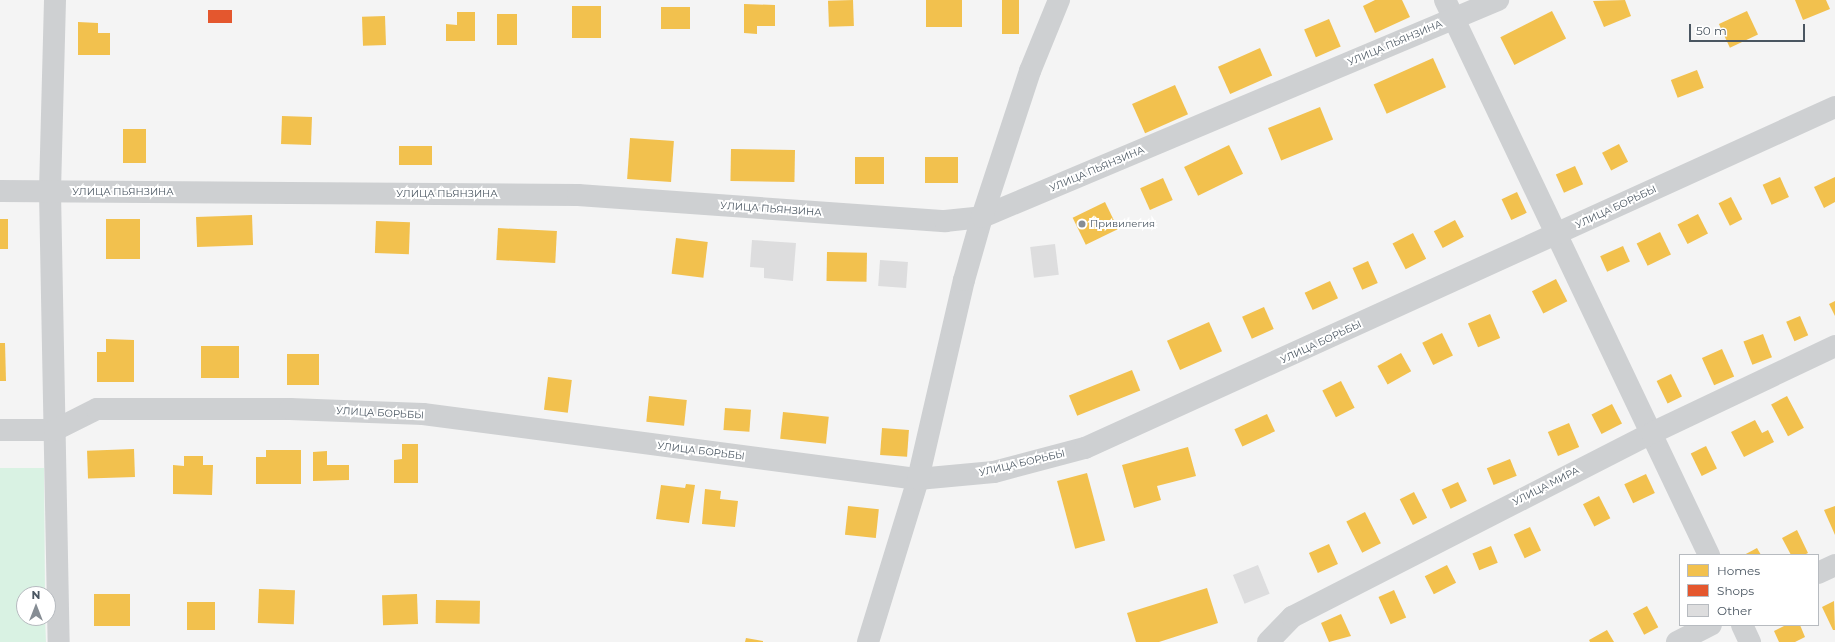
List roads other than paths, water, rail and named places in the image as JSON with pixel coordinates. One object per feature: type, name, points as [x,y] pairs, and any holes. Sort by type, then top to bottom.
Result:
[{"type":"street","points":[[55,0],[50,192],[59,642]]},
{"type":"street","name":"УЛИЦА ПЬЯНЗИНА","points":[[0,192],[578,195],[945,221],[982,217],[1449,9],[1498,0]]},
{"type":"street","points":[[868,642],[918,479],[964,280],[982,217],[1030,70],[1057,2]]},
{"type":"street","points":[[1449,9],[1652,432],[1709,554]]},
{"type":"street","name":"УЛИЦА БОРЬБЫ","points":[[0,430],[55,430],[97,409],[290,409],[423,414],[918,479],[994,472],[1085,448],[1835,107]]},
{"type":"street","name":"УЛИЦА МИРА","points":[[1268,642],[1292,617],[1652,432],[1835,346]]},
{"type":"street","points":[[1819,573],[1835,565]]},
{"type":"street","points":[[1677,642],[1709,626]]},
{"type":"street","points":[[1742,626],[1750,642]]},
{"type":"place","name":"Привилегия","points":[[1082,224]]}]
